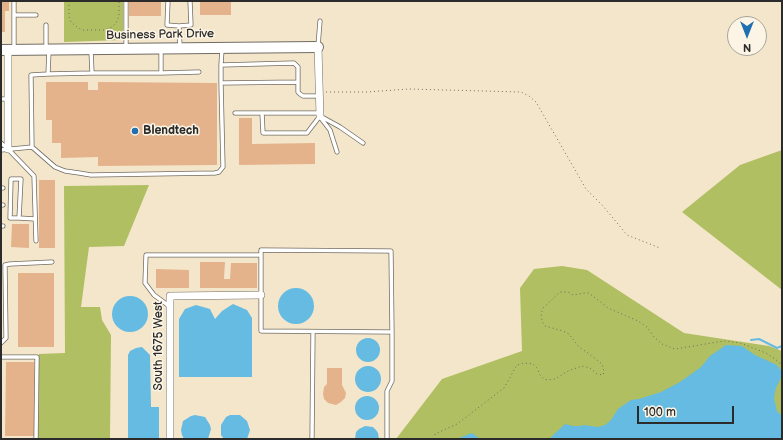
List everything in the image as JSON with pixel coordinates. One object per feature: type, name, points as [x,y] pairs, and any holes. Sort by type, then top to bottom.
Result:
[{"type":"street","name":"Business Park Drive","points":[[8,50],[318,47]]},
{"type":"street","points":[[318,47],[320,115]]},
{"type":"street","points":[[5,149],[5,99],[8,50]]},
{"type":"street","name":"South 1675 West","points":[[170,439],[170,296],[261,295]]},
{"type":"lane","points":[[8,50],[14,15],[14,1]]},
{"type":"lane","points":[[126,1],[126,48]]},
{"type":"lane","points":[[168,1],[167,25],[179,26],[191,25],[190,1]]},
{"type":"lane","points":[[14,15],[36,15]]},
{"type":"lane","points":[[318,47],[320,21]]},
{"type":"lane","points":[[46,25],[48,74]]},
{"type":"lane","points":[[179,26],[180,48]]},
{"type":"lane","points":[[5,149],[32,147],[55,167],[79,174],[219,172],[223,167],[221,83],[222,47]]},
{"type":"lane","points":[[161,48],[161,73]]},
{"type":"lane","points":[[91,49],[92,73]]},
{"type":"lane","points":[[221,65],[294,63],[298,67],[298,92],[303,96],[319,94]]},
{"type":"lane","points":[[32,147],[31,75],[199,72]]},
{"type":"lane","points":[[221,83],[298,82]]},
{"type":"lane","points":[[235,113],[320,115],[363,143]]},
{"type":"lane","points":[[262,113],[263,133],[307,133],[320,115]]},
{"type":"lane","points":[[320,115],[330,130],[337,152]]},
{"type":"lane","points":[[1,143],[5,149],[34,176],[36,241]]},
{"type":"lane","points":[[19,218],[21,179],[11,179],[10,218],[35,219]]},
{"type":"lane","points":[[387,439],[387,391],[392,381],[392,332],[391,251],[260,250],[261,332],[392,332]]},
{"type":"lane","points":[[170,307],[154,295],[145,283],[146,255],[261,255]]},
{"type":"lane","points":[[1,343],[6,338],[6,322],[3,303],[3,265],[52,262]]},
{"type":"lane","points":[[1,322],[6,322]]},
{"type":"lane","points":[[312,439],[313,332]]},
{"type":"lane","points":[[1,357],[37,357],[36,439]]},
{"type":"path","points":[[69,1],[69,16],[71,22],[77,27],[82,30],[105,30],[112,27],[116,23],[119,16],[119,1]]},
{"type":"path","points":[[319,94],[409,89],[521,92],[536,102],[586,189],[603,206],[627,235],[660,248]]},
{"type":"path","points":[[434,439],[436,434],[457,424],[504,388],[517,365],[524,363],[532,364],[537,368],[540,375],[544,379],[548,380],[555,379],[568,371],[582,366],[590,368],[597,374],[603,375],[604,371],[602,364],[588,352],[579,348],[569,334],[563,330],[545,326],[542,321],[541,314],[543,308],[560,292],[568,292],[573,295],[589,293],[608,308],[638,321],[647,327],[654,337],[662,344],[675,349],[724,341],[740,343],[766,353],[779,362],[782,366]]},
{"type":"green space","points":[[64,1],[123,1],[123,40],[64,42]]},
{"type":"green space","points":[[782,150],[782,290],[682,212],[740,165]]},
{"type":"green space","points":[[149,185],[124,246],[89,247],[81,307],[100,307],[102,320],[111,335],[110,439],[38,439],[39,354],[65,353],[64,186]]},
{"type":"green space","points":[[562,266],[587,270],[684,333],[769,346],[782,351],[782,439],[396,439],[442,379],[522,351],[520,288],[534,269]]},
{"type":"water","points":[[300,288],[309,293],[313,299],[313,313],[309,319],[300,324],[292,324],[283,319],[279,313],[278,302],[283,293],[289,289]]},
{"type":"water","points":[[134,296],[143,301],[147,307],[147,321],[143,327],[134,332],[126,332],[117,327],[113,321],[112,310],[117,301],[123,297]]},
{"type":"water","points":[[233,304],[247,310],[252,318],[252,377],[179,377],[179,319],[185,309],[196,305],[210,309],[215,319],[222,311]]},
{"type":"water","points":[[368,338],[373,339],[379,345],[379,355],[373,361],[368,362],[363,361],[357,355],[356,350],[357,345],[363,339]]},
{"type":"water","points":[[726,345],[742,346],[755,355],[777,365],[782,372],[774,398],[777,411],[782,416],[782,439],[549,439],[565,424],[573,426],[584,425],[598,427],[605,425],[611,420],[618,409],[631,400],[661,392],[680,382],[701,367],[710,356]]},
{"type":"water","points":[[142,347],[150,355],[151,407],[159,407],[159,439],[128,439],[128,355],[130,351]]},
{"type":"water","points":[[368,366],[377,370],[381,379],[377,388],[368,392],[359,388],[355,379],[359,370]]},
{"type":"water","points":[[367,396],[376,399],[379,408],[376,417],[367,420],[358,417],[355,408],[358,399]]},
{"type":"water","points":[[195,415],[205,417],[210,425],[211,429],[208,439],[184,439],[181,430],[183,421]]},
{"type":"water","points":[[230,415],[240,415],[247,421],[250,430],[247,439],[224,439],[221,435],[221,425],[226,417]]},
{"type":"water","points":[[365,426],[373,427],[378,433],[379,439],[355,439],[356,432]]},
{"type":"water","points":[[472,433],[480,439],[458,439],[459,438]]},
{"type":"building","points":[[1,1],[9,1],[9,11],[5,11],[5,32],[1,32]]},
{"type":"building","points":[[129,1],[161,1],[161,16],[129,16]]},
{"type":"building","points":[[200,1],[231,1],[231,15],[200,15]]},
{"type":"building","points":[[385,1],[385,2],[373,2]]},
{"type":"building","name":"Blendtech","points":[[46,82],[88,82],[88,90],[98,90],[98,82],[217,83],[217,165],[98,166],[98,157],[61,158],[61,143],[52,143],[52,120],[46,120]]},
{"type":"building","points":[[239,118],[252,118],[252,144],[315,143],[315,164],[239,165]]},
{"type":"building","points":[[39,180],[55,180],[55,248],[39,248]]},
{"type":"building","points":[[12,224],[29,224],[29,248],[11,247]]},
{"type":"building","points":[[200,262],[225,262],[224,279],[230,279],[231,263],[257,263],[257,288],[200,288]]},
{"type":"building","points":[[156,269],[189,270],[189,288],[156,288]]},
{"type":"building","points":[[18,273],[54,273],[54,347],[18,347]]},
{"type":"building","points":[[6,362],[34,362],[34,436],[5,436]]},
{"type":"building","points":[[327,368],[342,368],[342,385],[346,393],[345,398],[336,405],[328,403],[324,399],[324,387],[327,384]]},
{"type":"waterway","points":[[751,340],[759,339],[777,348],[782,346]]},
{"type":"place","name":"Blendtech","points":[[135,131]]}]
